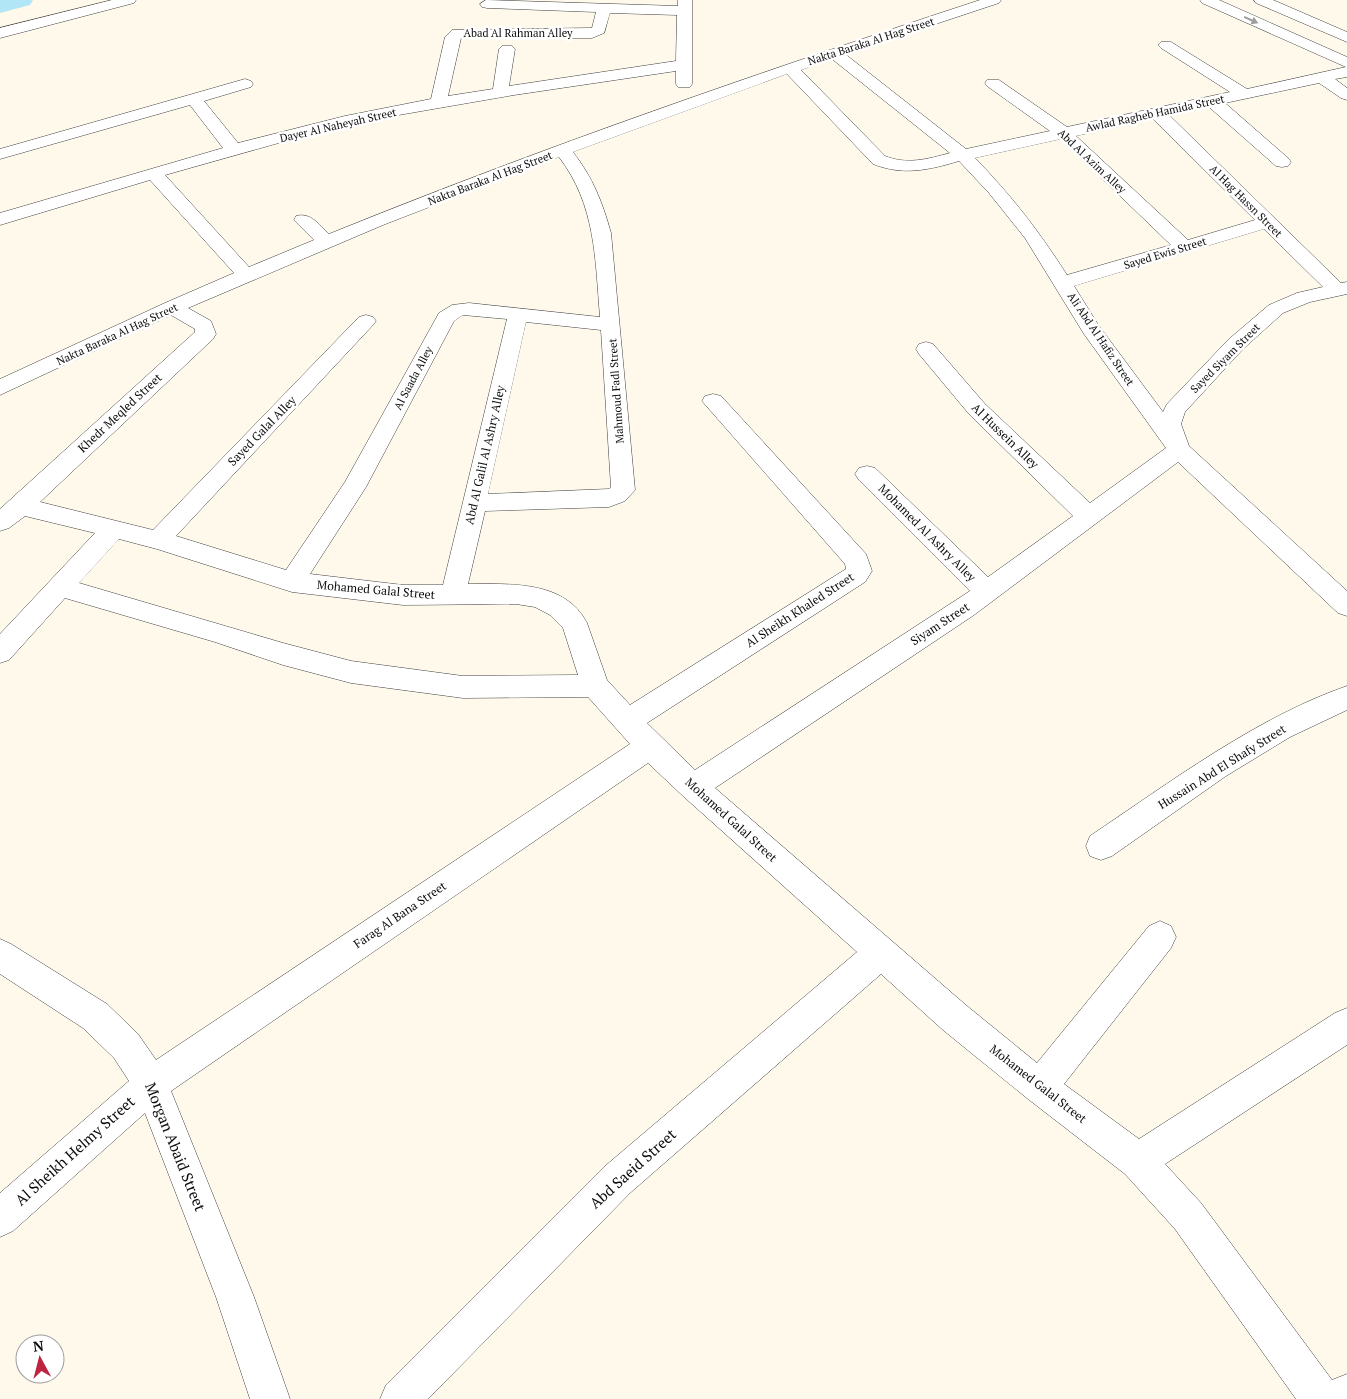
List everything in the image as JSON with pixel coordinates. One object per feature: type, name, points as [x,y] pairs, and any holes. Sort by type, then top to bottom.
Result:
[{"type":"street","points":[[0,33],[128,0]]},
{"type":"street","points":[[1207,0],[1347,63]]},
{"type":"street","points":[[1261,0],[1347,36]]},
{"type":"street","name":"Nakta Baraka Al Hag Street","points":[[0,388],[172,307],[415,206],[683,105],[986,1]]},
{"type":"street","points":[[487,4],[604,8],[685,5],[683,105]]},
{"type":"street","name":"Abad Al Rahman Alley","points":[[438,103],[453,37],[457,33],[592,33],[599,30],[604,8]]},
{"type":"street","points":[[1166,45],[1244,94]]},
{"type":"street","points":[[500,93],[507,49]]},
{"type":"street","name":"Ali Abd Al Hafiz Street","points":[[834,54],[963,155],[995,189],[1033,236],[1091,329],[1179,450],[1347,606]]},
{"type":"street","name":"Dayer Al Naheyah Street","points":[[0,219],[235,151],[345,122],[438,103],[684,65]]},
{"type":"street","name":"Awlad Ragheb Hamida Street","points":[[790,68],[879,160],[902,168],[916,167],[963,155],[1347,72]]},
{"type":"street","points":[[1321,77],[1347,95]]},
{"type":"street","name":"Abd Al Azim Alley","points":[[993,83],[1064,133],[1184,247]]},
{"type":"street","points":[[0,154],[245,84]]},
{"type":"street","points":[[194,99],[235,151]]},
{"type":"street","points":[[1212,101],[1282,162]]},
{"type":"street","name":"Al Hag Hassn Street","points":[[1157,113],[1268,222],[1341,288]]},
{"type":"street","name":"Mahmoud Fadl Street","points":[[474,503],[609,498],[617,496],[623,490],[602,233],[593,202],[580,174],[563,151]]},
{"type":"street","points":[[154,174],[246,275]]},
{"type":"street","points":[[303,220],[327,242]]},
{"type":"street","name":"Sayed Ewis Street","points":[[1063,284],[1268,222]]},
{"type":"street","name":"Sayed Siyam Street","points":[[1179,450],[1170,424],[1175,409],[1236,344],[1276,309],[1304,298],[1341,288]]},
{"type":"street","name":"Khedr Meqled Street","points":[[0,522],[21,506],[206,334],[204,326],[172,307]]},
{"type":"street","name":"Al Saada Alley","points":[[292,582],[354,487],[446,317],[459,309],[469,309],[611,325]]},
{"type":"street","name":"Abd Al Galil Al Ashry Alley","points":[[453,596],[518,314]]},
{"type":"street","name":"Sayed Galal Alley","points":[[158,540],[366,321]]},
{"type":"street","name":"Al Hussein Alley","points":[[926,349],[977,409],[1089,517]]},
{"type":"street","name":"Al Sheikh Khaled Street","points":[[627,721],[856,575],[859,571],[857,561],[713,401]]},
{"type":"street","name":"Siyam Street","points":[[693,787],[987,592],[1179,450]]},
{"type":"street","name":"Mohamed Al Ashry Alley","points":[[867,474],[987,592]]},
{"type":"street","name":"Mohamed Galal Street","points":[[21,506],[158,540],[292,582],[403,595],[516,594],[540,598],[559,608],[574,624],[595,686],[650,746],[693,787],[955,1018],[1040,1087],[1138,1161],[1188,1216],[1321,1399]]},
{"type":"street","points":[[0,652],[114,529]]},
{"type":"street","points":[[60,586],[283,654],[351,672],[463,687],[595,686]]},
{"type":"street","name":"Hussain Abd El Shafy Street","points":[[1101,846],[1216,768],[1280,730],[1347,697]]},
{"type":"street","name":"Farag Al Bana Street","points":[[151,1084],[650,746]]},
{"type":"street","points":[[1040,1087],[1160,937]]},
{"type":"street","name":"Abd Saeid Street","points":[[400,1399],[617,1180],[880,953]]},
{"type":"street","name":"Morgan Abaid Street","points":[[0,955],[95,1016],[126,1046],[151,1084],[235,1297],[270,1399]]},
{"type":"street","points":[[1138,1161],[1347,1025]]},
{"type":"street","name":"Al Sheikh Helmy Street","points":[[0,1218],[151,1084]]},
{"type":"street","points":[[1340,1399],[1347,1394]]},
{"type":"waterway","points":[[0,6],[22,0]]}]
